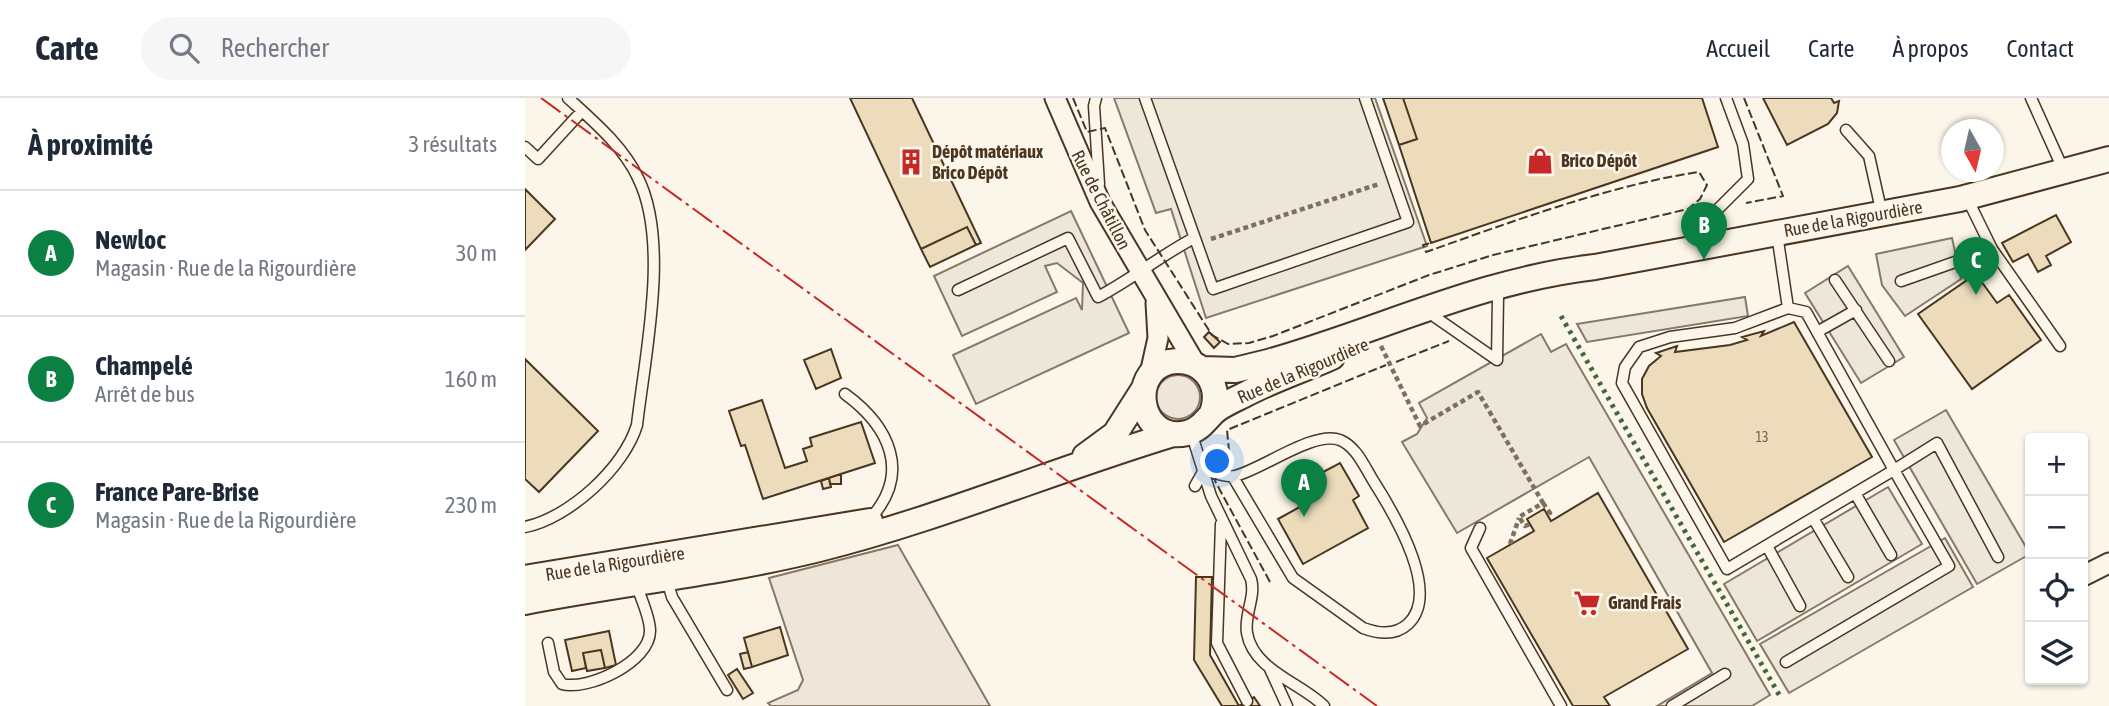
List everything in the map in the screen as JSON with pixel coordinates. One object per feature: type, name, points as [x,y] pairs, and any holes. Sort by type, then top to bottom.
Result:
[{"type":"street","name":"Rue de Châtillon","points":[[1055,98],[1100,202],[1140,274],[1199,367]]},
{"type":"street","name":"Rue de la Rigourdière","points":[[1199,367],[1252,367],[1496,285],[1548,272],[1595,267],[1967,198],[2109,159]]},
{"type":"street","name":"Rue de la Rigourdière","points":[[1212,413],[1245,394],[1435,317],[1595,267]]},
{"type":"street","name":"Rue de Châtillon","points":[[1146,382],[1159,338],[1155,298]]},
{"type":"street","points":[[1171,361],[1199,367],[1215,390],[1212,413],[1207,421],[1182,433],[1155,426],[1144,410],[1146,382],[1171,361]]},
{"type":"street","name":"Rue de la Rigourdière","points":[[1070,466],[1115,434],[1146,382]]},
{"type":"street","name":"Rue de la Rigourdière","points":[[525,601],[636,582],[666,572],[742,565],[817,550],[1070,466],[1182,433]]},
{"type":"street","name":"Rue de la Rigourdière","points":[[525,578],[867,522],[927,515]]},
{"type":"street","points":[[2088,574],[2109,563]]},
{"type":"lane","points":[[525,527],[548,522],[565,511],[620,461],[632,443],[637,425],[655,256],[649,205],[631,167],[613,141],[568,98]]},
{"type":"lane","points":[[1096,98],[1094,106],[1100,202]]},
{"type":"lane","points":[[1145,98],[1213,289],[1408,222],[1365,98]]},
{"type":"lane","points":[[1688,249],[1705,222],[1748,179],[1743,144],[1725,98]]},
{"type":"lane","points":[[2031,98],[2065,173]]},
{"type":"lane","points":[[525,147],[538,159],[582,111]]},
{"type":"lane","points":[[1846,130],[1868,156],[1882,214]]},
{"type":"lane","points":[[1967,198],[1992,249],[2060,346]]},
{"type":"lane","points":[[1777,233],[1788,308]]},
{"type":"lane","points":[[958,290],[1068,237],[1098,297],[1140,274],[1155,259],[1196,242]]},
{"type":"lane","points":[[1901,281],[1992,249]]},
{"type":"lane","points":[[1835,280],[1889,361]]},
{"type":"lane","points":[[1435,317],[1497,360],[1498,296]]},
{"type":"lane","points":[[1786,662],[1949,566],[1894,470],[1806,312],[1788,308],[1735,328],[1670,337],[1639,347],[1625,367],[1622,383],[1727,569],[1894,470],[1937,443],[1998,557]]},
{"type":"lane","points":[[1817,332],[1856,310]]},
{"type":"lane","points":[[845,394],[869,412],[884,434],[892,462],[890,485],[883,505],[867,522]]},
{"type":"lane","points":[[1182,433],[1204,470],[1221,520],[1252,584],[1247,617],[1248,639],[1256,653],[1268,665],[1312,694],[1324,706]]},
{"type":"lane","points":[[1204,470],[1233,477],[1323,438],[1341,440],[1356,453],[1404,534],[1420,589],[1419,608],[1414,618],[1403,628],[1390,634],[1376,633],[1363,628],[1293,578],[1233,477]]},
{"type":"lane","points":[[1195,486],[1204,470]]},
{"type":"lane","points":[[1855,493],[1891,555]]},
{"type":"lane","points":[[1813,518],[1848,577]]},
{"type":"lane","points":[[1221,520],[1217,643],[1247,701]]},
{"type":"lane","name":"Rue de la Rigourdière","points":[[742,565],[773,550],[850,532],[867,522]]},
{"type":"lane","points":[[1481,528],[1471,548],[1561,706]]},
{"type":"lane","points":[[1767,546],[1800,607]]},
{"type":"lane","name":"Rue de la Rigourdière","points":[[666,572],[706,550]]},
{"type":"lane","points":[[666,572],[672,597],[727,690]]},
{"type":"lane","points":[[548,643],[554,672],[562,684],[582,685],[619,670],[647,642],[650,632],[636,582]]},
{"type":"lane","points":[[1268,665],[1287,706]]},
{"type":"lane","points":[[1672,706],[1725,674]]},
{"type":"path","points":[[1196,242],[1204,242],[1392,180]]},
{"type":"path","points":[[1378,339],[1408,406],[1420,426],[1478,392],[1550,513],[1547,514]]},
{"type":"path","points":[[1510,544],[1519,517],[1543,503]]},
{"type":"path","points":[[1519,517],[1525,526],[1530,524]]},
{"type":"shaded area","points":[[1114,98],[1375,98],[1427,246],[1206,318],[1171,209],[1156,213]]},
{"type":"shaded area","points":[[1071,211],[1129,333],[976,404],[953,355],[1076,298],[1082,310],[1083,283],[1057,263],[1045,266],[1057,292],[962,336],[934,276]]},
{"type":"shaded area","points":[[1952,238],[1961,279],[1905,316],[1882,285],[1876,254]]},
{"type":"shaded area","points":[[1848,266],[1904,357],[1861,383],[1805,293]]},
{"type":"shaded area","points":[[1745,297],[1748,316],[1587,342],[1577,324]]},
{"type":"shaded area","points":[[1541,334],[1551,352],[1566,344],[1770,695],[1752,706],[1657,706],[1712,673],[1589,457],[1457,533],[1402,442],[1417,434],[1427,418],[1419,403]]},
{"type":"shaded area","points":[[1178,375],[1194,381],[1200,397],[1194,413],[1178,419],[1162,413],[1156,397],[1162,381]]},
{"type":"shaded area","points":[[1946,410],[2025,545],[2025,557],[1977,584],[1894,440]]},
{"type":"shaded area","points":[[1888,487],[1922,544],[1757,641],[1724,584]]},
{"type":"shaded area","points":[[1945,538],[1973,587],[1789,693],[1760,644]]},
{"type":"shaded area","points":[[898,545],[990,706],[771,706],[768,703],[798,690],[803,680],[769,578]]},
{"type":"building","name":"Dépôt matériaux Brico Dépôt","points":[[850,98],[912,98],[981,243],[976,245],[967,227],[921,249]]},
{"type":"building","points":[[1383,98],[1403,98],[1417,139],[1399,145]]},
{"type":"building","name":"Brico Dépôt","points":[[1403,98],[1702,98],[1718,147],[1431,243],[1399,145],[1417,139]]},
{"type":"building","points":[[1763,98],[1831,98],[1834,103],[1839,101],[1837,113],[1828,124],[1787,145]]},
{"type":"building","points":[[525,189],[555,219],[525,250]]},
{"type":"building","points":[[2056,215],[2071,242],[2046,256],[2051,265],[2038,272],[2028,254],[2013,262],[2002,243]]},
{"type":"building","points":[[967,227],[976,245],[930,267],[921,249]]},
{"type":"building","points":[[1976,274],[1997,303],[2009,295],[2041,340],[1972,389],[1918,314]]},
{"type":"building","points":[[1794,322],[1872,457],[1724,542],[1647,408],[1642,394],[1642,379],[1649,366],[1661,356],[1656,353],[1677,346],[1675,352],[1730,345],[1747,340],[1742,337],[1764,331],[1761,336]]},
{"type":"building","points":[[1209,332],[1220,342],[1214,348],[1204,337]]},
{"type":"building","points":[[831,349],[841,378],[816,389],[804,360]]},
{"type":"building","points":[[525,359],[598,431],[539,492],[525,479]]},
{"type":"building","points":[[762,400],[785,468],[807,461],[803,449],[812,446],[810,438],[861,422],[875,463],[763,499],[745,445],[741,446],[729,411]]},
{"type":"building","points":[[1340,463],[1359,496],[1353,500],[1368,528],[1303,564],[1278,519],[1316,498],[1306,481]]},
{"type":"building","points":[[841,474],[841,484],[830,484],[829,478]]},
{"type":"building","points":[[829,478],[831,487],[823,489],[821,481]]},
{"type":"building","name":"Grand Frais","points":[[1598,493],[1688,649],[1604,697],[1610,706],[1573,706],[1487,558],[1534,531],[1527,519],[1544,509],[1551,521]]},
{"type":"building","points":[[1196,577],[1212,577],[1210,655],[1239,706],[1222,706],[1194,660]]},
{"type":"building","points":[[780,627],[788,655],[752,667],[744,638]]},
{"type":"building","points":[[609,631],[616,665],[605,668],[601,650],[583,653],[586,668],[572,671],[565,640]]},
{"type":"building","points":[[601,650],[605,668],[587,671],[583,653]]},
{"type":"building","points":[[748,652],[752,667],[744,669],[740,654]]},
{"type":"building","points":[[737,669],[753,693],[743,699],[728,675]]},
{"type":"building","points":[[1254,697],[1260,706],[1239,706],[1247,701]]},
{"type":"hedge","points":[[1561,316],[1781,698]]},
{"type":"fence","points":[[1073,98],[1087,132],[1105,128],[1145,230],[1212,335],[1228,344],[1249,343],[1273,336],[1429,275],[1493,255],[1688,209],[1700,199],[1707,185],[1699,172],[1665,178],[1596,195],[1426,252],[1423,245],[1431,243]]},
{"type":"fence","points":[[1744,98],[1783,196],[1746,203]]},
{"type":"fence","points":[[1396,362],[1449,341]]},
{"type":"fence","points":[[1270,582],[1215,481],[1222,453],[1229,451],[1227,430],[1386,365]]},
{"type":"power","points":[[541,98],[1377,706]]},
{"type":"place","name":"Brico Dépôt","points":[[1540,161]]},
{"type":"place","name":"Dépôt matériaux Brico Dépôt","points":[[911,162]]},
{"type":"place","name":"Champelé","points":[[1704,260]]},
{"type":"place","name":"France Pare-Brise","points":[[1976,295]]},
{"type":"place","name":"Newloc","points":[[1304,517]]},
{"type":"place","name":"Grand Frais","points":[[1587,603]]}]
